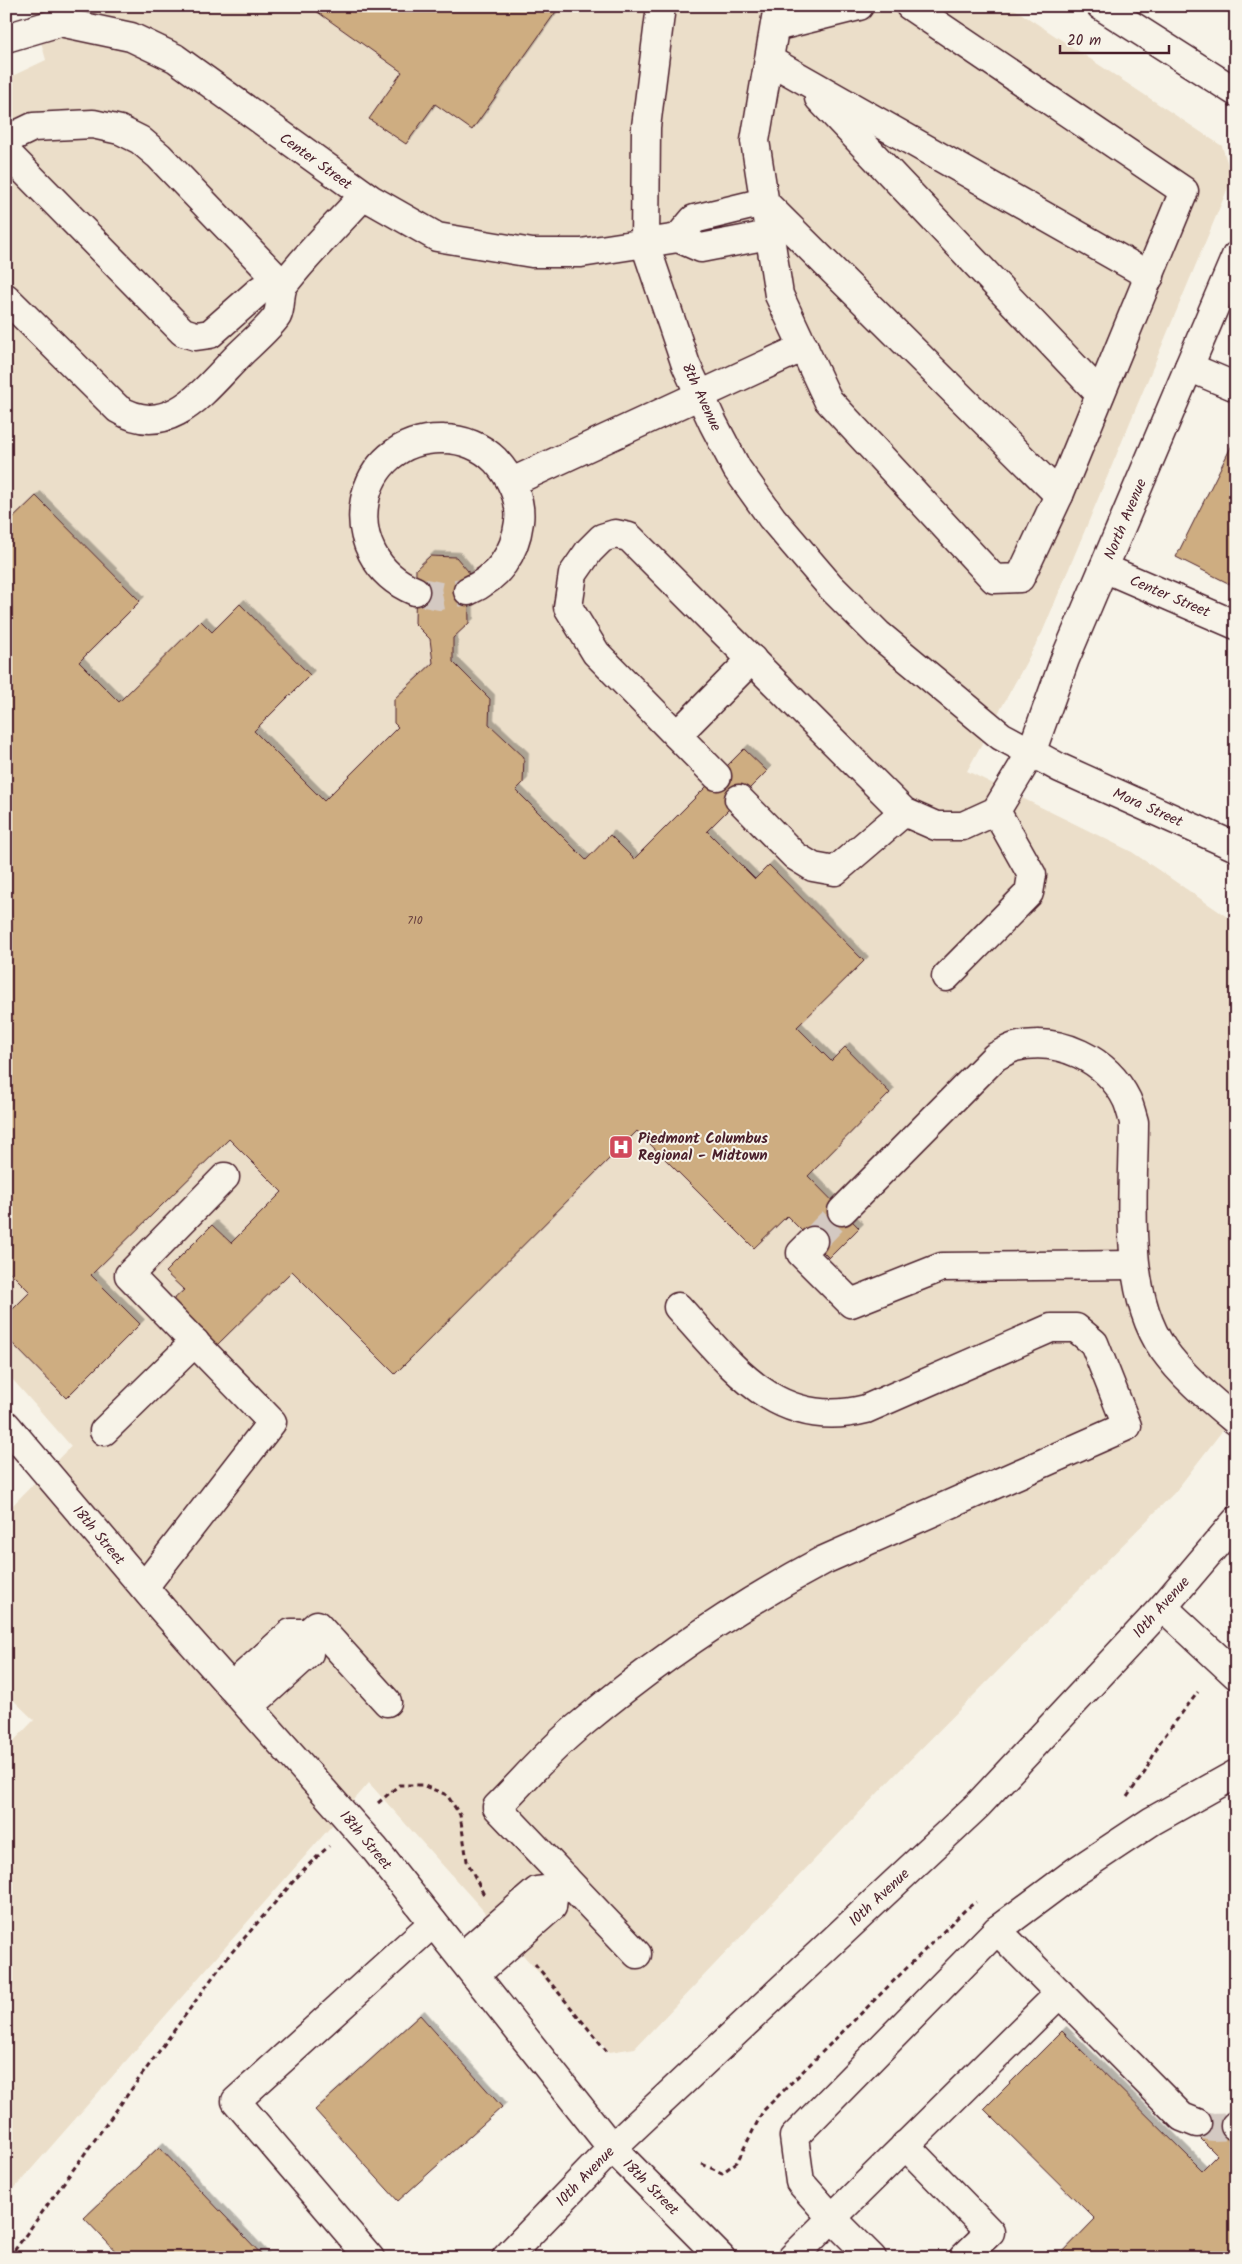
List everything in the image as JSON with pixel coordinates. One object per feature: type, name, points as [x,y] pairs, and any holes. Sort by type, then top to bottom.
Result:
[{"type":"street","name":"8th Avenue","points":[[661,6],[646,127],[645,244],[672,327],[700,395],[737,469],[772,518],[831,587],[878,634],[958,702],[1001,736],[1031,753]]},
{"type":"street","points":[[859,6],[776,17],[755,141],[779,295],[828,400],[994,579],[1020,578],[1059,495],[1184,191],[910,6]]},
{"type":"street","points":[[1101,6],[1236,92]]},
{"type":"street","name":"Center Street","points":[[6,38],[60,22],[131,37],[174,58],[364,195],[437,237],[532,252],[581,253],[678,238]]},
{"type":"street","points":[[769,60],[1150,276]]},
{"type":"street","points":[[800,78],[1100,394]]},
{"type":"street","points":[[6,140],[33,127],[93,124],[120,130],[140,140],[159,156],[283,285]]},
{"type":"street","points":[[6,152],[183,332],[196,336],[210,334],[260,290],[283,285]]},
{"type":"street","points":[[6,298],[118,409],[132,418],[163,418],[182,411],[277,316],[283,285],[364,195]]},
{"type":"street","points":[[764,202],[694,219],[678,238],[701,248],[769,235]]},
{"type":"street","points":[[764,202],[1059,495]]},
{"type":"street","name":"North Avenue","points":[[996,811],[1031,753],[1065,659],[1236,256]]},
{"type":"street","points":[[512,482],[804,347]]},
{"type":"street","points":[[1189,367],[1236,387]]},
{"type":"street","points":[[415,591],[389,576],[375,560],[366,542],[363,522],[364,502],[370,482],[381,466],[396,452],[414,442],[434,438],[454,439],[473,445],[489,454],[502,467],[512,482],[520,518],[518,536],[502,567],[489,580],[468,591]]},
{"type":"street","points":[[717,776],[596,653],[568,607],[573,574],[589,551],[602,538],[615,534],[629,537],[904,812],[936,826],[963,826],[996,811],[1032,875],[1029,893],[946,977]]},
{"type":"street","name":"Center Street","points":[[1104,568],[1236,625]]},
{"type":"street","points":[[677,735],[752,659]]},
{"type":"street","name":"Mora Street","points":[[1031,753],[1060,768],[1236,847]]},
{"type":"street","points":[[739,799],[795,856],[812,868],[835,871],[904,812]]},
{"type":"street","points":[[842,1211],[995,1057],[1013,1047],[1053,1044],[1071,1049],[1091,1060],[1110,1076],[1127,1100],[1134,1122],[1134,1265],[1142,1303],[1163,1348],[1196,1388],[1236,1421]]},
{"type":"street","points":[[144,1587],[272,1422],[129,1275],[225,1177]]},
{"type":"street","points":[[813,1242],[801,1253],[851,1303],[942,1267],[1134,1265]]},
{"type":"street","points":[[637,1954],[560,1884],[497,1808],[578,1726],[660,1662],[716,1623],[777,1585],[824,1560],[1128,1426],[1094,1343],[1076,1328],[1051,1328],[866,1409],[845,1414],[822,1414],[772,1398],[747,1382],[678,1307]]},
{"type":"street","points":[[104,1431],[195,1342]]},
{"type":"street","name":"18th Street","points":[[6,1425],[144,1587],[369,1842],[612,2148],[710,2254]]},
{"type":"street","name":"10th Avenue","points":[[506,2258],[612,2148],[978,1805],[1163,1607],[1236,1521]]},
{"type":"street","points":[[1163,1607],[1236,1675]]},
{"type":"street","points":[[231,1686],[291,1633],[308,1633],[317,1625],[386,1702]]},
{"type":"street","points":[[249,1707],[309,1653],[308,1633]]},
{"type":"street","points":[[872,2258],[832,2218],[800,2182],[794,2137],[997,1930],[1075,1872],[1152,1821],[1236,1774]]},
{"type":"street","points":[[468,1966],[537,1891],[560,1884]]},
{"type":"street","points":[[370,2258],[236,2101],[433,1923]]},
{"type":"street","points":[[997,1930],[1182,2117],[1198,2123]]},
{"type":"street","points":[[792,2258],[1060,1993]]},
{"type":"street","points":[[905,2145],[990,2232],[963,2258]]},
{"type":"path","points":[[9,2258],[226,1959],[306,1867],[329,1845]]},
{"type":"shaded area","name":"Piedmont Columbus Regional - Midtown","points":[[31,6],[1010,6],[1222,146],[1232,178],[1042,633],[967,771],[1132,852],[1236,923],[1236,1413],[1175,1492],[895,1775],[635,2048],[610,2052],[369,1783],[6,2198],[6,1749],[34,1720],[6,1693],[6,1512],[71,1446],[6,1372],[6,79],[46,60]]},
{"type":"building","points":[[309,6],[560,6],[472,130],[435,104],[406,144],[369,119],[402,72]]},
{"type":"building","points":[[1236,437],[1236,587],[1176,557]]},
{"type":"building","points":[[36,496],[140,601],[79,662],[119,702],[201,621],[212,632],[240,604],[310,675],[254,731],[324,801],[398,727],[394,723],[394,699],[433,663],[430,639],[415,624],[416,569],[430,556],[456,557],[468,571],[469,623],[453,638],[453,662],[490,699],[489,724],[524,757],[523,783],[516,790],[586,860],[610,835],[634,859],[744,749],[767,771],[707,831],[755,879],[769,865],[864,961],[797,1027],[831,1061],[845,1047],[890,1093],[808,1176],[859,1228],[829,1258],[787,1216],[754,1248],[637,1131],[395,1374],[292,1271],[217,1345],[173,1300],[184,1290],[165,1272],[212,1225],[231,1243],[282,1192],[229,1139],[91,1275],[140,1324],[66,1398],[6,1337],[6,1316],[30,1292],[6,1268],[6,525]]},
{"type":"building","points":[[420,2015],[502,2107],[398,2201],[315,2110]]},
{"type":"building","points":[[1062,2031],[1202,2170],[1217,2155],[1197,2135],[1211,2121],[1236,2145],[1236,2258],[1057,2258],[1095,2219],[984,2109]]},
{"type":"building","points":[[159,2147],[265,2258],[122,2258],[84,2218]]},
{"type":"tunnel","points":[[415,591],[440,596],[468,591]]},
{"type":"tunnel","points":[[813,1241],[842,1211]]},
{"type":"tunnel","points":[[1197,2123],[1212,2127],[1235,2126]]},
{"type":"place","name":"Piedmont Columbus Regional - Midtown","points":[[621,1147]]}]
